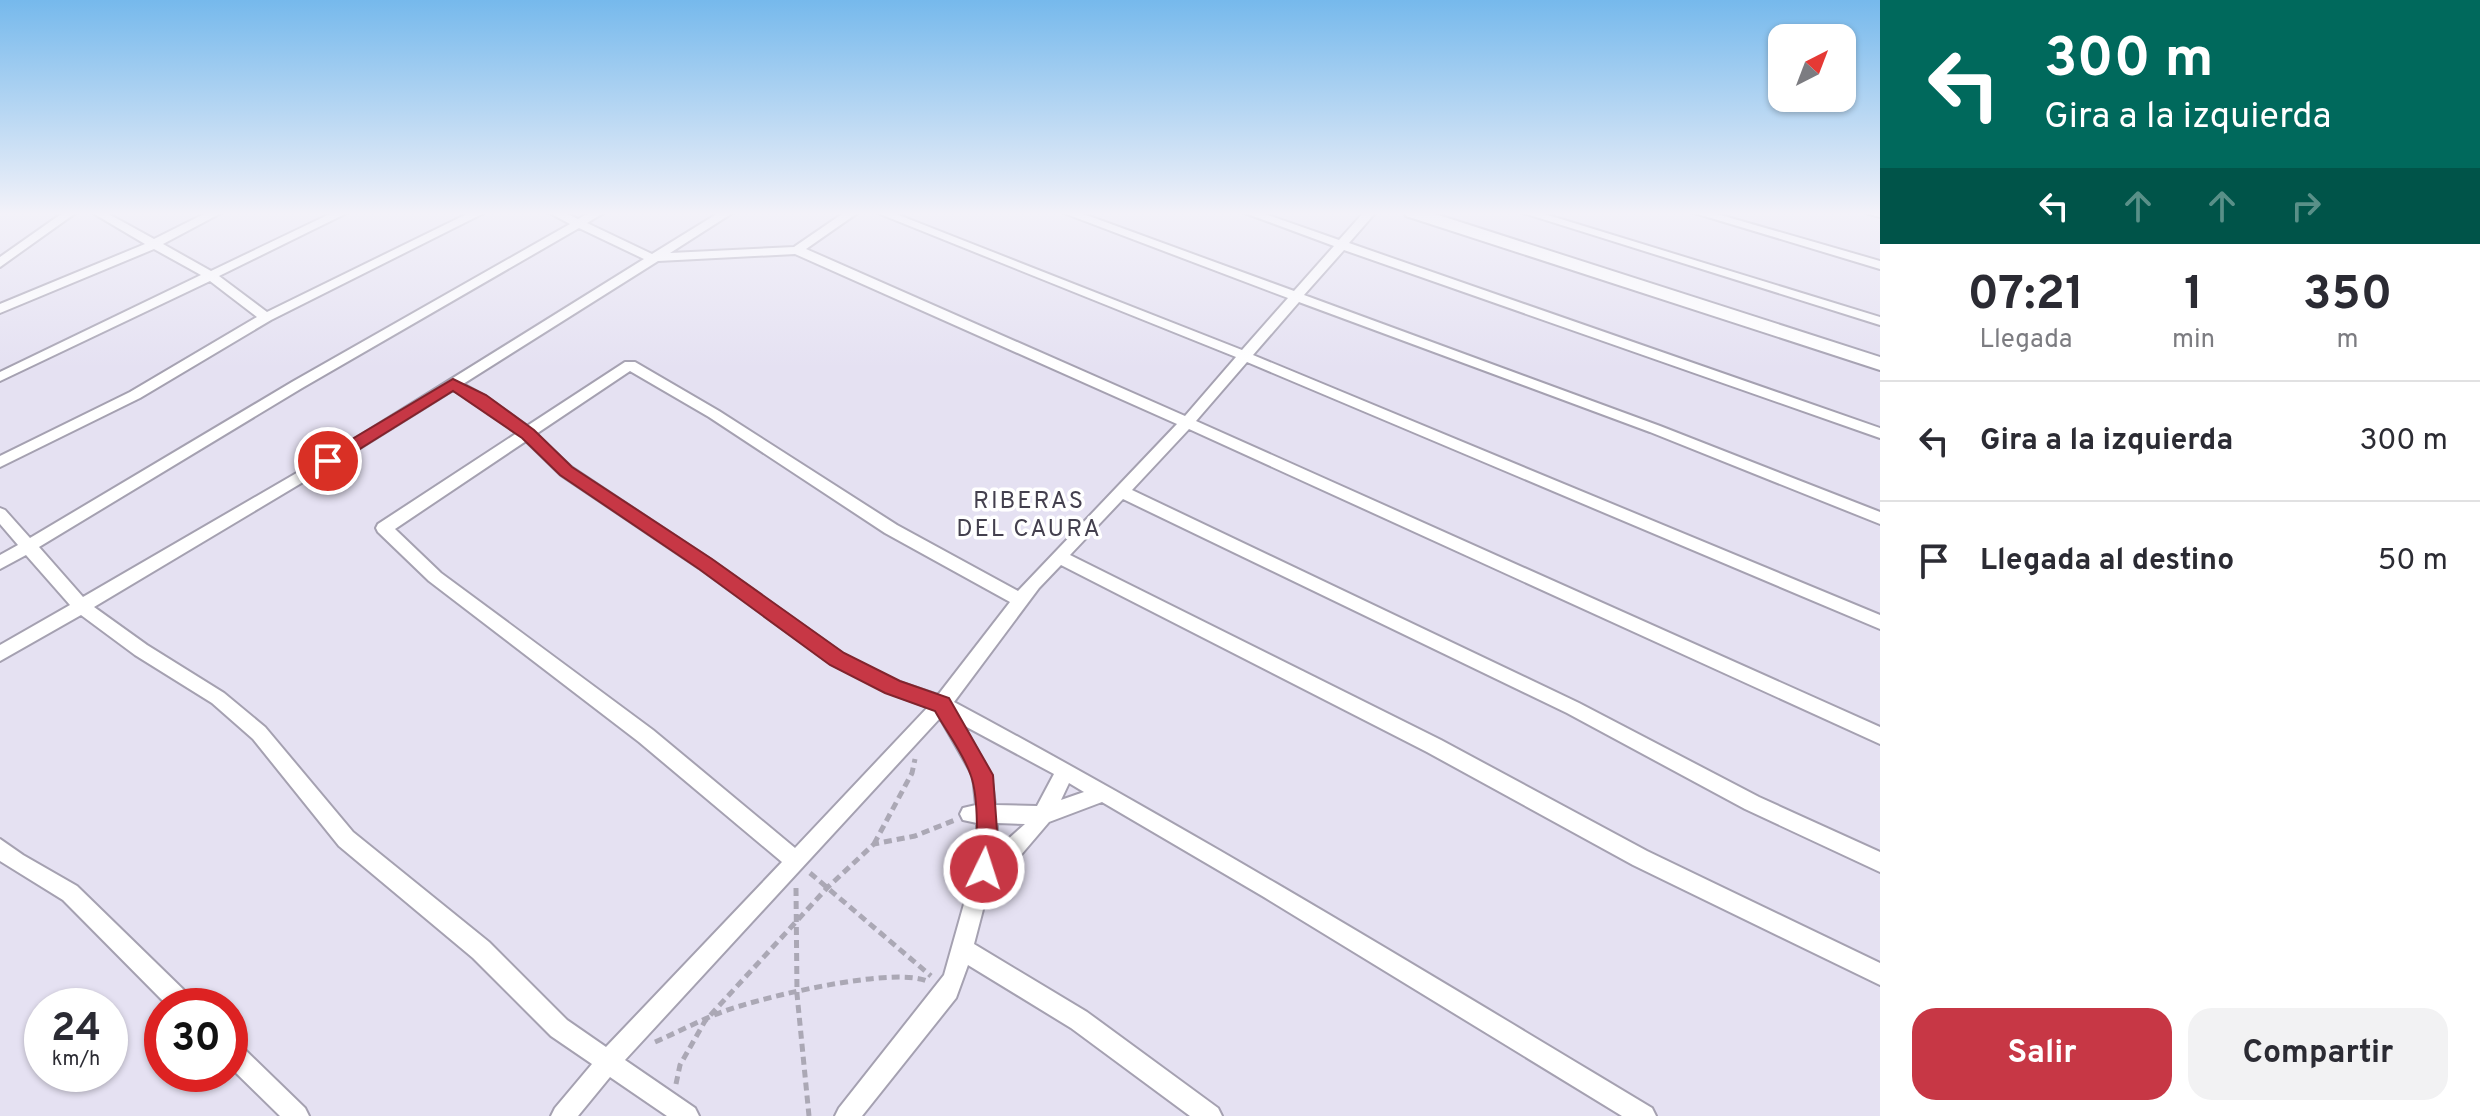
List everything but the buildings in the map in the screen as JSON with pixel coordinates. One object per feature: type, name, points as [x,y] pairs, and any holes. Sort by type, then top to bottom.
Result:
[{"type":"street","points":[[0,309],[107,264]]},
{"type":"street","points":[[188,264],[211,276],[266,317]]},
{"type":"street","points":[[0,377],[236,264]]},
{"type":"street","points":[[0,462],[135,395],[266,317],[374,264]]},
{"type":"street","points":[[0,563],[297,385],[508,264]]},
{"type":"street","points":[[0,654],[355,445],[603,292],[642,264]]},
{"type":"street","points":[[829,264],[1188,421],[1880,736]]},
{"type":"street","points":[[1017,264],[1121,304],[1880,622]]},
{"type":"street","points":[[1208,264],[1655,429],[1880,518]]},
{"type":"street","points":[[563,1116],[608,1062],[942,704],[1021,600],[1188,421],[1326,264]]},
{"type":"street","points":[[1397,264],[1880,433]]},
{"type":"street","points":[[1572,264],[1880,364]]},
{"type":"street","points":[[1695,264],[1880,321]]},
{"type":"street","points":[[796,861],[646,736],[435,577],[384,528],[630,365],[714,414],[891,529],[1021,600]]},
{"type":"street","points":[[453,384],[480,399],[528,434],[566,471],[705,564],[837,659],[893,687],[942,704],[1104,793],[1271,890],[1644,1116]]},
{"type":"street","points":[[1121,491],[1573,708],[1752,803],[1880,862]]},
{"type":"street","points":[[0,514],[80,605],[141,650],[218,698],[259,733],[346,839],[481,950],[559,1028],[679,1111]]},
{"type":"street","points":[[1059,557],[1434,746],[1640,858],[1880,974]]},
{"type":"street","points":[[847,1116],[948,990],[963,949],[987,858],[978,815],[982,775],[942,704]]},
{"type":"street","points":[[984,869],[1015,851],[1044,815],[1065,771]]},
{"type":"street","points":[[978,815],[1044,815],[1104,793]]},
{"type":"street","points":[[0,848],[16,862],[70,893],[166,988]]},
{"type":"street","points":[[963,949],[1079,1020],[1210,1116]]},
{"type":"street","points":[[248,1068],[297,1116]]},
{"type":"path","points":[[679,1111],[680,1065],[705,1021],[827,888],[874,844],[912,773],[922,725]]},
{"type":"path","points":[[874,844],[915,836],[978,815]]},
{"type":"path","points":[[796,861],[948,990]]},
{"type":"path","points":[[796,861],[797,994],[809,1116]]},
{"type":"path","points":[[650,1045],[739,1006],[888,977],[915,976],[948,990]]},
{"type":"district","name":"RIBERAS DEL CAURA","points":[[1029,514]]},
{"type":"route","points":[[328,461],[453,384],[480,399],[528,434],[566,471],[705,564],[837,659],[893,687],[942,704],[982,775],[987,815],[984,869]]}]
